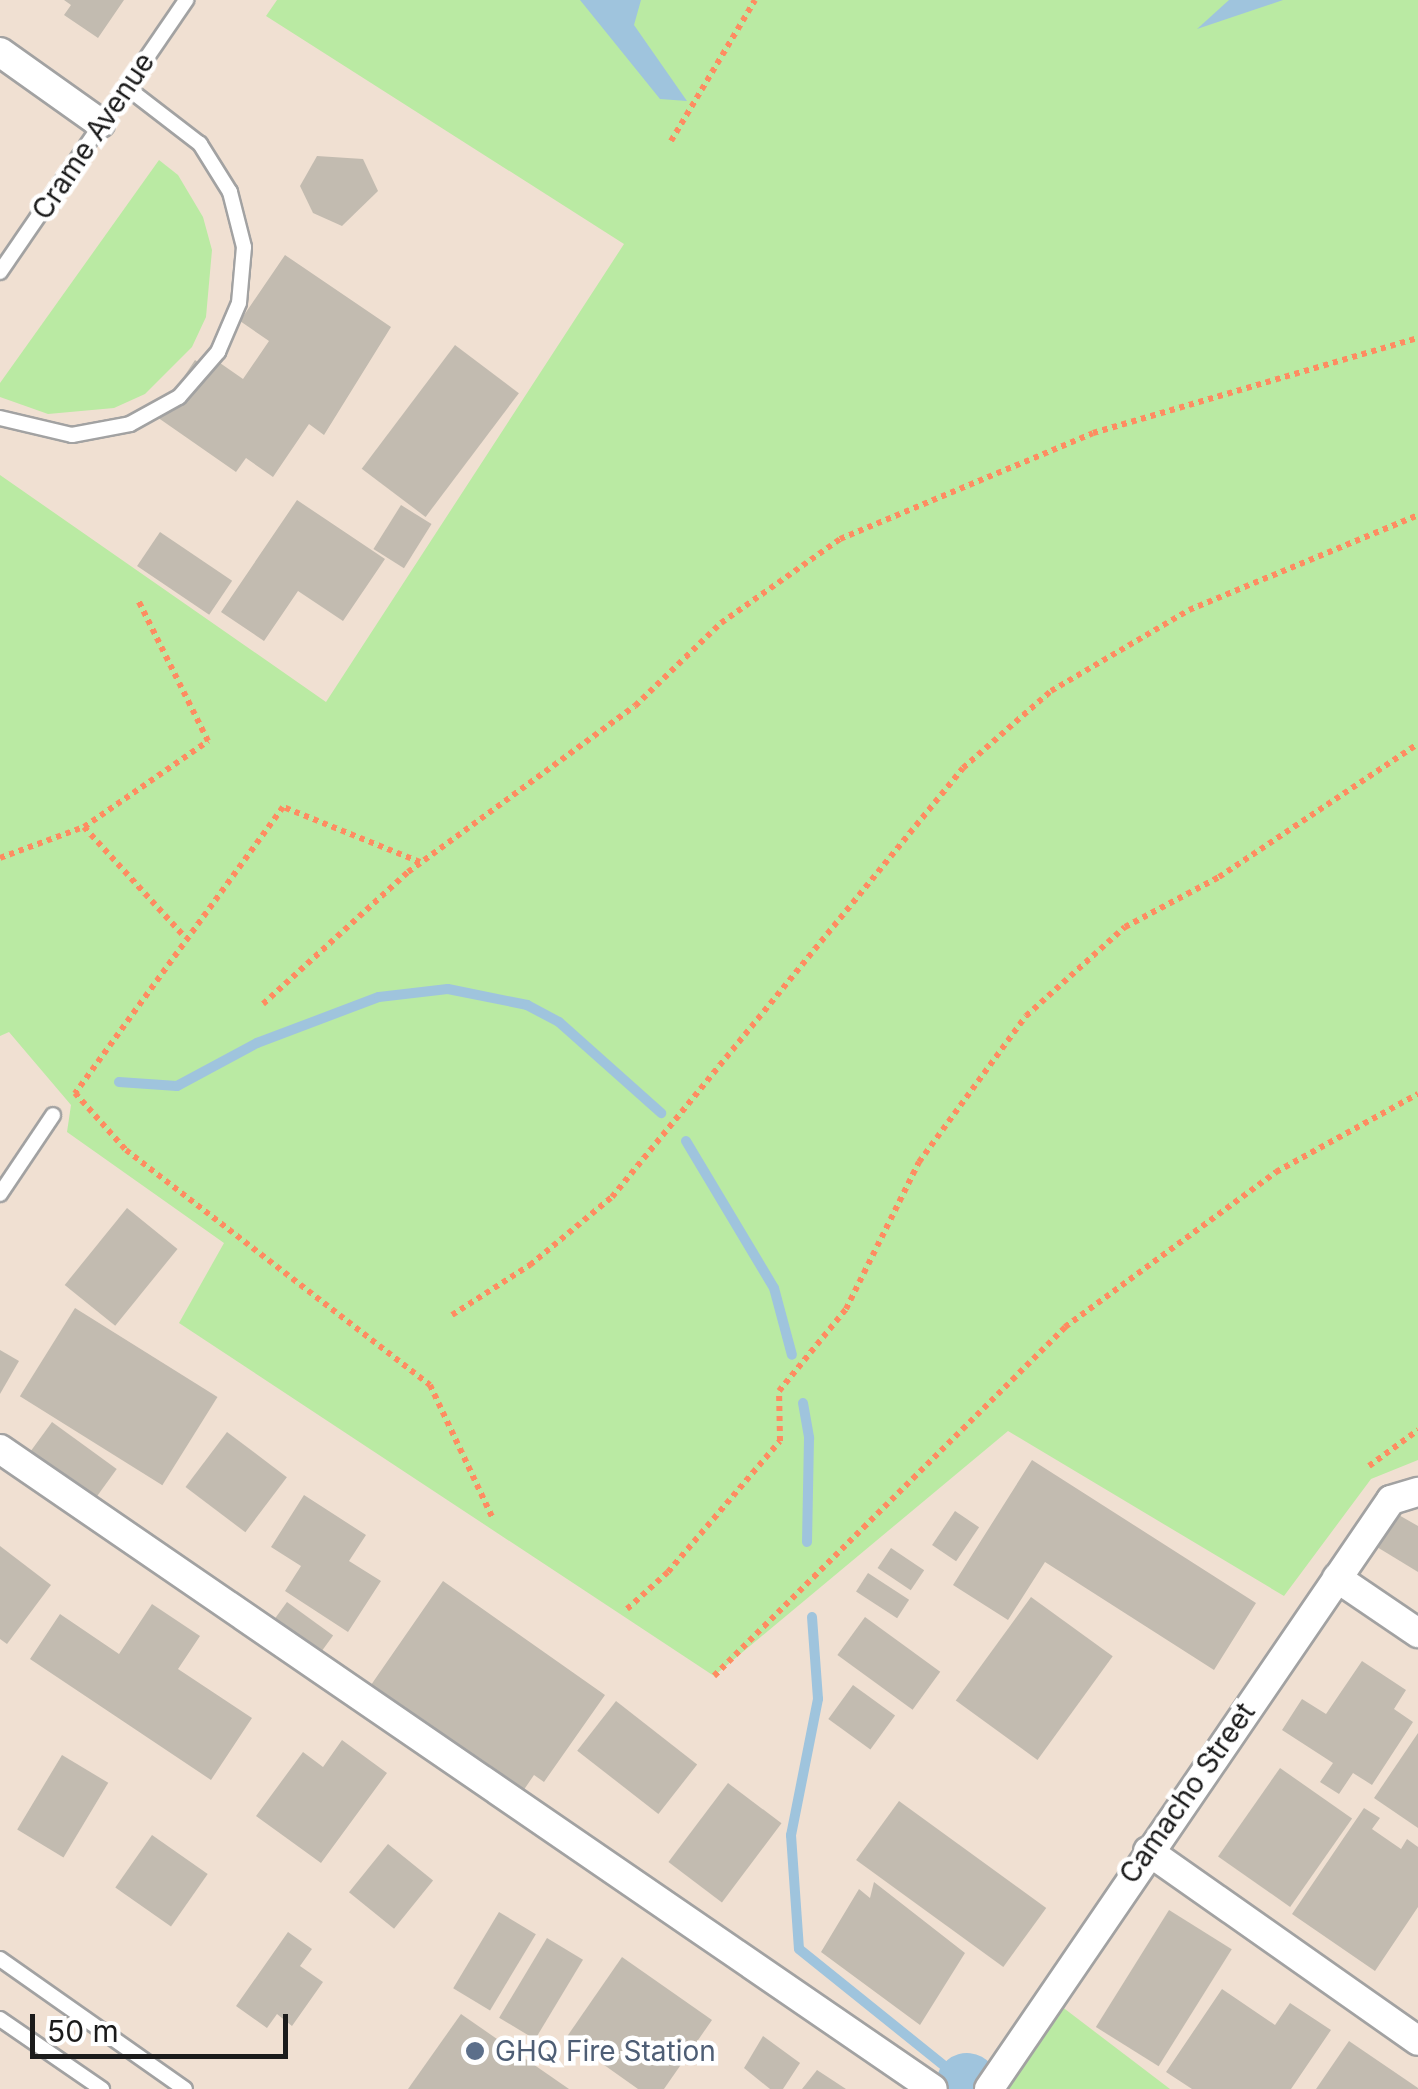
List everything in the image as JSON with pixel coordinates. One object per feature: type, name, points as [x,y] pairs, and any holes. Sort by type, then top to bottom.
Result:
[{"type":"street","points":[[0,52],[100,123]]},
{"type":"street","points":[[0,1450],[933,2089]]},
{"type":"street","name":"Camacho Street","points":[[990,2088],[1337,1578],[1405,1496]]},
{"type":"street","points":[[1337,1578],[1418,1633]]},
{"type":"street","points":[[1148,1851],[1418,2041]]},
{"type":"lane","name":"Crame Avenue","points":[[0,272],[186,0]]},
{"type":"lane","points":[[0,418],[72,435],[130,424],[179,397],[218,352],[239,303],[244,247],[230,192],[200,144],[126,87]]},
{"type":"lane","points":[[0,1194],[54,1115]]},
{"type":"lane","points":[[0,1960],[186,2089]]},
{"type":"lane","points":[[0,2019],[102,2089]]},
{"type":"path","points":[[671,141],[756,0]]},
{"type":"path","points":[[263,1004],[422,863],[635,706],[721,622],[840,539],[1093,432],[1418,338]]},
{"type":"path","points":[[452,1316],[530,1265],[612,1197],[963,768],[1051,691],[1189,610],[1418,515]]},
{"type":"path","points":[[0,858],[84,826],[208,741],[138,600]]},
{"type":"path","points":[[627,1609],[668,1572],[780,1441],[779,1391],[846,1309],[919,1162],[1026,1016],[1125,928],[1219,876],[1418,744]]},
{"type":"path","points":[[422,863],[283,806],[184,936],[75,1093],[126,1150],[430,1385],[492,1517]]},
{"type":"path","points":[[84,826],[184,936]]},
{"type":"path","points":[[714,1676],[1065,1327],[1276,1172],[1418,1094]]},
{"type":"path","points":[[1369,1466],[1418,1430]]},
{"type":"shaded area","points":[[0,0],[1418,0],[1418,2089],[0,2089]]},
{"type":"green space","points":[[277,0],[1418,0],[1418,1460],[1371,1479],[1284,1596],[1008,1431],[714,1676],[179,1323],[224,1243],[67,1132],[71,1105],[9,1032],[0,1036],[0,475],[326,702],[624,244],[266,16]]},
{"type":"green space","points":[[159,160],[178,175],[203,217],[212,250],[206,317],[192,347],[145,394],[114,408],[48,414],[0,397],[0,383]]},
{"type":"green space","points":[[1061,2006],[1170,2089],[1006,2089]]},
{"type":"water","points":[[580,0],[641,0],[634,25],[687,101],[660,99]]},
{"type":"water","points":[[1229,0],[1283,0],[1197,29]]},
{"type":"building","points":[[64,0],[124,0],[98,38],[64,15],[71,5]]},
{"type":"building","points":[[317,156],[363,159],[378,191],[342,226],[313,213],[300,186]]},
{"type":"building","points":[[285,255],[391,327],[324,435],[309,424],[273,477],[246,458],[236,472],[157,417],[195,360],[213,372],[220,363],[243,379],[269,341],[240,321]]},
{"type":"building","points":[[455,345],[519,393],[426,517],[362,469]]},
{"type":"building","points":[[297,500],[385,559],[343,621],[298,591],[264,641],[221,612]]},
{"type":"building","points":[[401,505],[432,524],[404,568],[373,549]]},
{"type":"building","points":[[160,532],[232,581],[209,615],[137,566]]},
{"type":"building","points":[[127,1208],[178,1249],[115,1326],[65,1285]]},
{"type":"building","points":[[75,1308],[217,1397],[162,1485],[20,1396]]},
{"type":"building","points":[[0,1350],[19,1361],[0,1394]]},
{"type":"building","points":[[52,1422],[117,1469],[96,1498],[31,1451]]},
{"type":"building","points":[[227,1432],[287,1477],[245,1532],[185,1487]]},
{"type":"building","points":[[1032,1460],[1256,1603],[1214,1670],[1045,1562],[1008,1620],[953,1585]]},
{"type":"building","points":[[304,1495],[366,1535],[349,1561],[381,1581],[348,1632],[285,1591],[301,1566],[271,1547]]},
{"type":"building","points":[[955,1511],[979,1527],[956,1561],[932,1545]]},
{"type":"building","points":[[1397,1514],[1418,1526],[1418,1572],[1377,1547]]},
{"type":"building","points":[[0,1546],[51,1585],[7,1644],[0,1639]]},
{"type":"building","points":[[891,1548],[924,1570],[911,1590],[878,1568]]},
{"type":"building","points":[[868,1573],[909,1600],[897,1618],[856,1591]]},
{"type":"building","points":[[443,1581],[605,1695],[544,1782],[534,1775],[523,1791],[371,1685]]},
{"type":"building","points":[[1031,1597],[1113,1656],[1037,1760],[956,1701]]},
{"type":"building","points":[[287,1602],[333,1636],[318,1657],[272,1623]]},
{"type":"building","points":[[152,1604],[200,1636],[178,1669],[252,1718],[211,1780],[30,1659],[60,1614],[119,1654]]},
{"type":"building","points":[[865,1617],[940,1672],[913,1710],[837,1655]]},
{"type":"building","points":[[1362,1661],[1406,1690],[1394,1709],[1413,1722],[1372,1785],[1353,1773],[1339,1794],[1320,1782],[1333,1763],[1282,1730],[1302,1699],[1326,1714]]},
{"type":"building","points":[[853,1685],[895,1716],[870,1750],[828,1719]]},
{"type":"building","points":[[616,1701],[697,1764],[658,1814],[577,1751]]},
{"type":"building","points":[[1418,1733],[1418,1828],[1374,1798]]},
{"type":"building","points":[[342,1740],[387,1773],[321,1863],[256,1816],[303,1752],[323,1767]]},
{"type":"building","points":[[62,1755],[108,1783],[63,1857],[17,1830]]},
{"type":"building","points":[[1280,1768],[1352,1818],[1290,1907],[1218,1856]]},
{"type":"building","points":[[728,1783],[782,1823],[722,1902],[668,1862]]},
{"type":"building","points":[[899,1801],[1046,1908],[1003,1967],[856,1860]]},
{"type":"building","points":[[1364,1808],[1380,1818],[1372,1829],[1401,1849],[1407,1839],[1418,1847],[1418,1907],[1375,1971],[1292,1914]]},
{"type":"building","points":[[152,1835],[208,1874],[171,1926],[115,1887]]},
{"type":"building","points":[[388,1844],[433,1881],[394,1929],[349,1892]]},
{"type":"building","points":[[874,1882],[965,1953],[920,2025],[821,1952],[859,1889],[870,1898]]},
{"type":"building","points":[[1169,1910],[1232,1949],[1159,2066],[1096,2027]]},
{"type":"building","points":[[499,1912],[536,1934],[490,2010],[453,1988]]},
{"type":"building","points":[[288,1932],[312,1949],[300,1966],[323,1982],[292,2026],[277,2014],[267,2028],[236,2006]]},
{"type":"building","points":[[547,1938],[583,1960],[535,2039],[499,2018]]},
{"type":"building","points":[[622,1957],[712,2020],[664,2089],[638,2089],[566,2038]]},
{"type":"building","points":[[1222,1989],[1275,2025],[1290,2003],[1331,2030],[1291,2089],[1192,2089],[1166,2072]]},
{"type":"building","name":"GHQ Fire Station","points":[[461,2014],[569,2089],[408,2089]]},
{"type":"building","points":[[763,2036],[800,2063],[783,2089],[770,2089],[744,2068]]},
{"type":"building","points":[[1349,2041],[1418,2088],[1418,2089],[1316,2089]]},
{"type":"building","points":[[817,2070],[846,2089],[802,2089]]},
{"type":"waterway","points":[[119,1082],[177,1086],[257,1043],[379,997],[448,989],[527,1005],[559,1022],[661,1113]]},
{"type":"waterway","points":[[686,1141],[774,1288],[792,1355]]},
{"type":"waterway","points":[[803,1403],[809,1438],[807,1542]]},
{"type":"waterway","points":[[812,1617],[818,1699],[791,1835],[799,1949],[967,2084]]},
{"type":"waterway","points":[[967,2084],[971,2089]]},
{"type":"place","name":"GHQ Fire Station","points":[[475,2051]]}]
